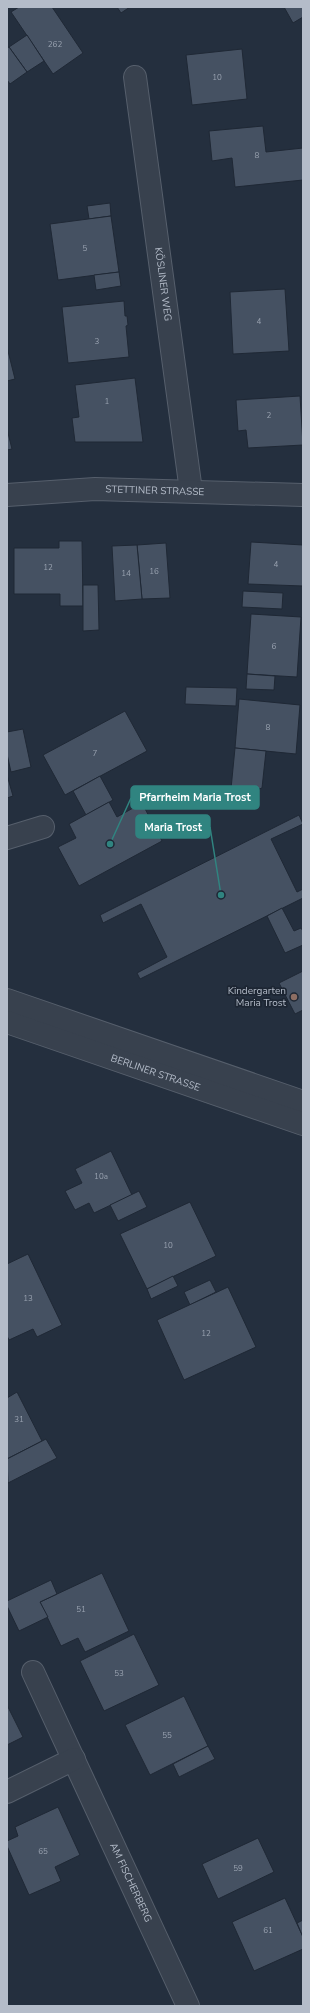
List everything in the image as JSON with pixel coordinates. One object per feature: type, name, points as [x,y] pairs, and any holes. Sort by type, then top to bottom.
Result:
[{"type":"street","name":"KÖSLINER WEG","points":[[135,77],[191,491]]},
{"type":"street","name":"STETTINER STRASSE","points":[[7,495],[95,489],[303,495]]},
{"type":"street","points":[[7,838],[43,827]]},
{"type":"street","name":"BERLINER STRASSE","points":[[7,1000],[303,1102]]},
{"type":"street","name":"BERLINER STRASSE","points":[[7,1022],[303,1124]]},
{"type":"street","name":"AM FISCHERBERG","points":[[33,1672],[188,2006]]},
{"type":"street","points":[[7,1792],[74,1759]]},
{"type":"building","points":[[19,7],[52,7],[83,53],[53,74],[11,12]]},
{"type":"building","points":[[117,7],[130,7],[121,13]]},
{"type":"building","points":[[284,7],[303,7],[303,17],[293,23]]},
{"type":"building","points":[[27,35],[44,61],[27,72],[9,47]]},
{"type":"building","points":[[9,47],[27,72],[10,84],[7,80],[7,48]]},
{"type":"building","points":[[242,49],[247,99],[192,105],[186,55]]},
{"type":"building","points":[[263,126],[266,152],[303,148],[303,180],[235,187],[232,158],[212,161],[209,131]]},
{"type":"building","points":[[110,203],[111,216],[89,219],[87,206]]},
{"type":"building","points":[[111,216],[119,272],[58,280],[50,224]]},
{"type":"building","points":[[119,272],[121,286],[96,290],[94,275]]},
{"type":"building","points":[[285,289],[289,351],[233,354],[230,292]]},
{"type":"building","points":[[124,301],[125,316],[127,316],[128,325],[126,326],[129,357],[68,363],[62,307]]},
{"type":"building","points":[[7,347],[15,379],[7,381]]},
{"type":"building","points":[[135,378],[143,442],[75,442],[72,418],[79,417],[75,385]]},
{"type":"building","points":[[300,396],[303,445],[248,448],[246,430],[238,431],[236,400]]},
{"type":"building","points":[[7,429],[12,449],[7,450]]},
{"type":"building","points":[[59,541],[82,541],[83,606],[60,606],[60,594],[14,594],[14,548],[59,548]]},
{"type":"building","points":[[251,542],[303,545],[303,586],[248,584]]},
{"type":"building","points":[[166,543],[170,598],[142,599],[137,545]]},
{"type":"building","points":[[137,545],[142,599],[115,601],[112,546]]},
{"type":"building","points":[[83,585],[98,585],[99,630],[83,631]]},
{"type":"building","points":[[243,591],[283,593],[282,609],[242,607]]},
{"type":"building","points":[[251,614],[301,617],[297,677],[247,674]]},
{"type":"building","points":[[247,674],[275,676],[274,690],[246,689]]},
{"type":"building","points":[[186,687],[237,688],[236,706],[185,704]]},
{"type":"building","points":[[239,699],[300,705],[296,754],[235,748]]},
{"type":"building","points":[[125,711],[147,751],[65,795],[43,755]]},
{"type":"building","points":[[23,729],[31,767],[11,772],[7,754],[7,732]]},
{"type":"building","points":[[235,748],[266,751],[262,788],[230,799]]},
{"type":"building","points":[[7,775],[13,796],[7,798]]},
{"type":"building","points":[[100,776],[113,800],[86,815],[73,791]]},
{"type":"building","points":[[109,802],[117,817],[142,803],[162,841],[79,886],[58,847],[76,838],[69,824]]},
{"type":"building","points":[[299,815],[303,824],[271,839],[297,892],[303,889],[303,898],[140,979],[137,973],[167,957],[141,904],[103,923],[100,915]]},
{"type":"building","points":[[282,908],[294,931],[301,928],[303,931],[303,945],[285,953],[267,916]]},
{"type":"building","name":"Kindergarten Maria Trost","points":[[303,971],[303,1010],[295,1014],[279,983]]},
{"type":"building","points":[[111,1151],[132,1195],[94,1213],[89,1203],[75,1210],[65,1191],[82,1183],[75,1169]]},
{"type":"building","points":[[139,1191],[147,1207],[118,1221],[110,1205]]},
{"type":"building","points":[[190,1202],[216,1256],[147,1289],[120,1234]]},
{"type":"building","points":[[28,1254],[62,1325],[37,1337],[33,1329],[9,1340],[7,1336],[7,1264]]},
{"type":"building","points":[[173,1276],[178,1286],[151,1299],[147,1289]]},
{"type":"building","points":[[210,1280],[216,1292],[190,1305],[184,1292]]},
{"type":"building","points":[[228,1287],[256,1347],[184,1380],[157,1320]]},
{"type":"building","points":[[17,1392],[42,1441],[7,1459],[7,1398]]},
{"type":"building","points":[[46,1439],[57,1458],[8,1483],[7,1459]]},
{"type":"building","points":[[102,1573],[129,1631],[85,1652],[78,1638],[61,1646],[40,1602]]},
{"type":"building","points":[[51,1580],[57,1594],[40,1602],[48,1617],[19,1631],[7,1606],[7,1601]]},
{"type":"building","points":[[134,1634],[159,1685],[104,1711],[80,1661]]},
{"type":"building","points":[[184,1696],[208,1746],[150,1775],[125,1725]]},
{"type":"building","points":[[7,1705],[23,1737],[7,1745]]},
{"type":"building","points":[[208,1746],[215,1759],[179,1777],[173,1764]]},
{"type":"building","points":[[58,1807],[80,1855],[55,1867],[61,1881],[29,1895],[7,1846],[7,1841],[18,1836],[15,1827]]},
{"type":"building","points":[[258,1838],[274,1872],[218,1899],[202,1864]]},
{"type":"building","points":[[285,1898],[303,1937],[303,1949],[254,1971],[232,1922]]},
{"type":"building","points":[[303,1920],[303,1937],[297,1923]]},
{"type":"place","name":"Pfarrheim Maria Trost","points":[[110,844]]},
{"type":"place","name":"Maria Trost","points":[[221,895]]},
{"type":"place","name":"Kindergarten Maria Trost","points":[[294,997]]}]
